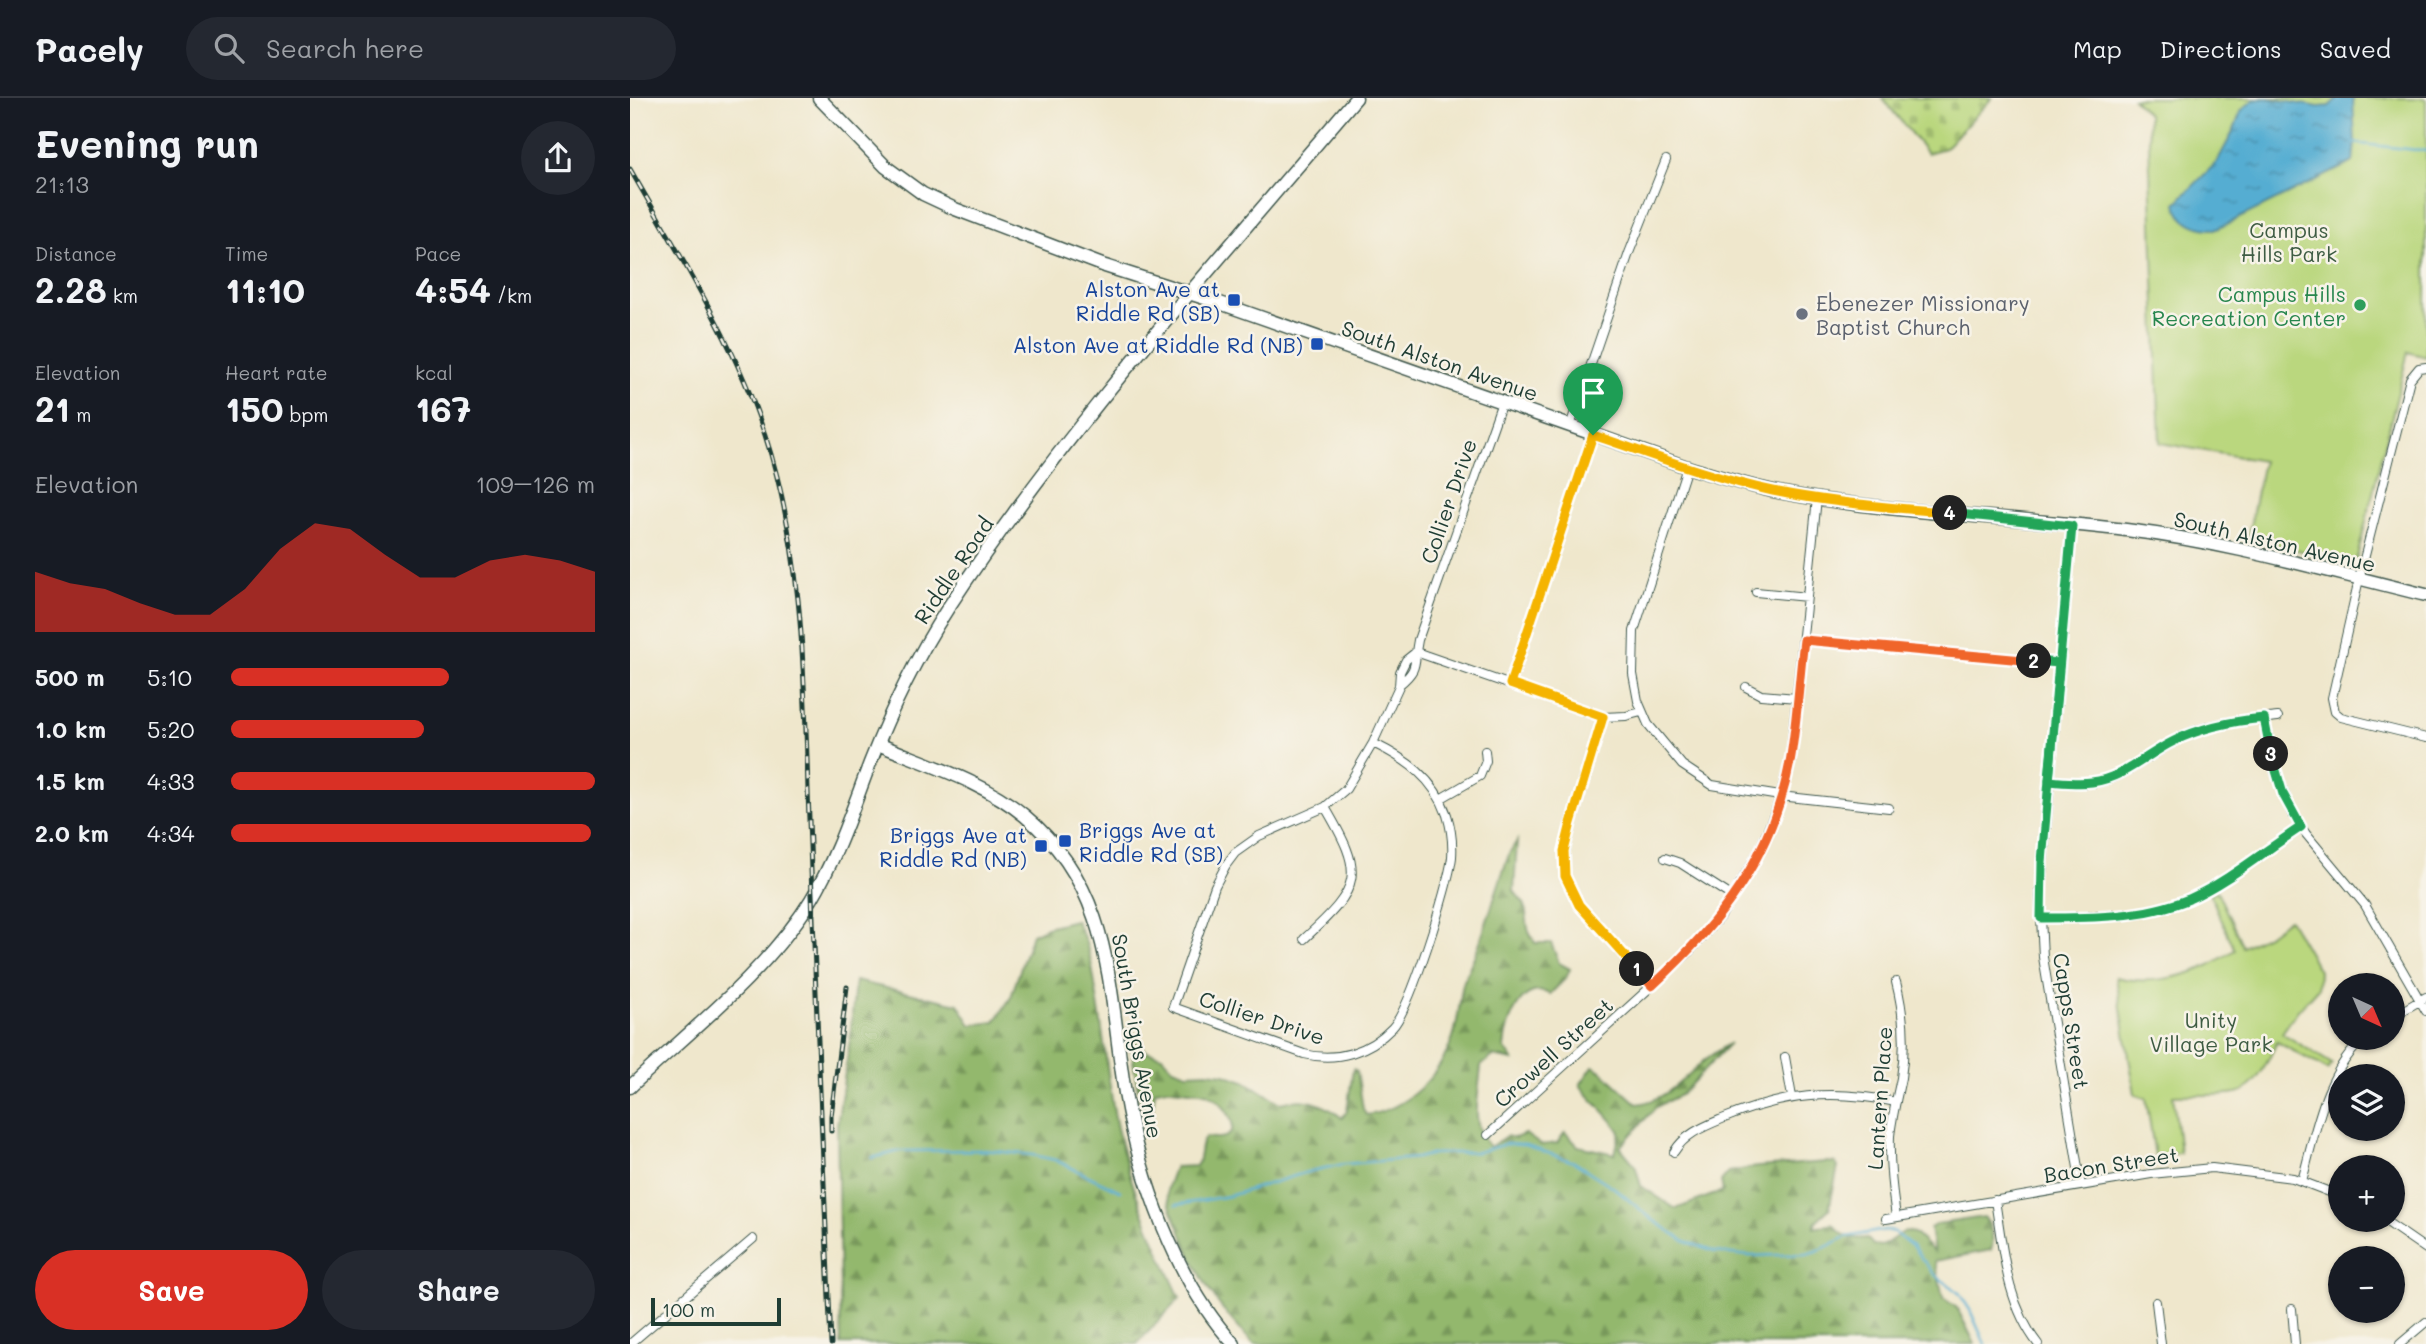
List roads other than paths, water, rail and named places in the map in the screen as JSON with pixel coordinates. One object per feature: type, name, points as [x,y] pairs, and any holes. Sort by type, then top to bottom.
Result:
[{"type":"street","name":"South Alston Avenue","points":[[819,98],[886,167],[933,199],[989,223],[1686,467],[1749,485],[1817,498],[2125,530],[2220,544],[2426,595]]},
{"type":"street","name":"Riddle Road","points":[[630,1087],[750,975],[799,918],[839,844],[878,744],[921,654],[978,564],[1062,451],[1356,98]]},
{"type":"street","points":[[1570,426],[1629,253],[1666,160]]},
{"type":"street","points":[[2426,367],[2419,368],[2410,379],[2359,579],[2332,705],[2335,712],[2350,720],[2426,738]]},
{"type":"street","name":"Collier Drive","points":[[1373,743],[1411,763],[1432,785],[1451,830],[1449,873],[1409,998],[1398,1021],[1385,1034],[1354,1053],[1320,1057],[1304,1054],[1173,1007],[1215,886],[1226,864],[1246,844],[1259,836],[1325,807],[1351,783],[1373,743],[1399,686],[1400,673],[1406,660],[1416,652],[1502,402]]},
{"type":"street","points":[[1510,684],[1593,435]]},
{"type":"street","points":[[1686,467],[1634,631],[1633,674],[1641,712],[1648,724],[1674,756],[1703,781],[1712,785],[1780,796],[1889,808]]},
{"type":"street","name":"Crowell Street","points":[[1488,1135],[1705,935],[1733,897],[1760,850],[1790,763],[1817,498]]},
{"type":"street","name":"Capps Street","points":[[2072,526],[2042,862],[2041,918],[2043,957],[2081,1186]]},
{"type":"street","points":[[1756,592],[1807,597]]},
{"type":"street","points":[[1804,640],[2059,663]]},
{"type":"street","points":[[1416,652],[1603,717],[1616,718],[1641,712]]},
{"type":"street","points":[[1746,687],[1761,695],[1797,698]]},
{"type":"street","points":[[1603,717],[1564,851],[1565,876],[1579,905],[1652,986]]},
{"type":"street","points":[[2049,781],[2090,783],[2108,779],[2191,733],[2237,721],[2278,717]]},
{"type":"street","points":[[2264,718],[2275,771],[2283,794],[2301,827],[2365,905],[2423,999],[2426,1011]]},
{"type":"street","name":"South Briggs Avenue","points":[[878,744],[970,782],[1004,801],[1045,834],[1076,876],[1093,910],[1101,936],[1129,1114],[1151,1192],[1188,1279],[1214,1321],[1234,1344]]},
{"type":"street","points":[[1440,799],[1480,776],[1486,761],[1485,751]]},
{"type":"street","points":[[1304,939],[1339,906],[1352,874],[1346,843],[1325,807]]},
{"type":"street","points":[[2041,918],[2137,913],[2177,903],[2217,884],[2301,827]]},
{"type":"street","points":[[1665,858],[1680,863],[1733,897]]},
{"type":"street","name":"Lantern Place","points":[[1896,982],[1902,1006],[1903,1032],[1902,1065],[1890,1154],[1896,1217]]},
{"type":"street","points":[[2405,1009],[2423,999]]},
{"type":"street","points":[[2302,1181],[2332,1084],[2352,1050]]},
{"type":"street","points":[[1785,1057],[1792,1097]]},
{"type":"street","points":[[1674,1152],[1689,1134],[1710,1123],[1765,1103],[1792,1097],[1847,1094],[1896,1102]]},
{"type":"street","name":"Bacon Street","points":[[1886,1219],[2151,1174],[2212,1168],[2258,1172],[2302,1181],[2328,1191]]},
{"type":"street","points":[[1995,1200],[2014,1300],[2038,1344]]},
{"type":"street","points":[[2401,1232],[2426,1249]]},
{"type":"street","points":[[630,1344],[752,1239]]},
{"type":"street","points":[[2156,1302],[2161,1344]]},
{"type":"street","points":[[2292,1309],[2295,1344]]},
{"type":"street","points":[[2400,1344],[2426,1322]]},
{"type":"water","points":[[2266,98],[2319,107],[2329,106],[2338,98],[2353,98],[2353,162],[2217,229],[2191,224],[2181,216],[2176,203],[2217,162],[2241,111],[2253,100]]},
{"type":"waterway","points":[[2352,143],[2426,151]]},
{"type":"waterway","points":[[1176,1205],[1229,1196],[1311,1171],[1344,1164],[1417,1158],[1432,1154],[1478,1152],[1506,1144],[1525,1145],[1574,1162],[1613,1187],[1653,1220],[1685,1241],[1715,1252],[1749,1256],[1807,1254],[1846,1237],[1885,1230],[1894,1232],[1912,1246],[1934,1274],[1959,1293],[1985,1344]]},
{"type":"waterway","points":[[872,1158],[900,1151],[985,1150],[1033,1155],[1055,1160],[1120,1191]]},
{"type":"railway","points":[[630,169],[738,365],[765,435],[789,535],[797,586],[804,690],[831,1344]]},
{"type":"railway","points":[[831,1131],[847,987]]},
{"type":"place","name":"Alston Ave at Riddle Rd (SB)","points":[[1234,300]]},
{"type":"place","name":"Campus Hills Recreation Center","points":[[2360,305]]},
{"type":"place","name":"Ebenezer Missionary Baptist Church","points":[[1802,314]]},
{"type":"place","name":"Alston Ave at Riddle Rd (NB)","points":[[1317,344]]},
{"type":"place","name":"Briggs Ave at Riddle Rd (SB)","points":[[1065,841]]},
{"type":"place","name":"Briggs Ave at Riddle Rd (NB)","points":[[1041,846]]},
{"type":"park label","name":"Campus Hills Park","points":[[2289,241]]},
{"type":"park label","name":"Unity Village Park","points":[[2211,1031]]}]
